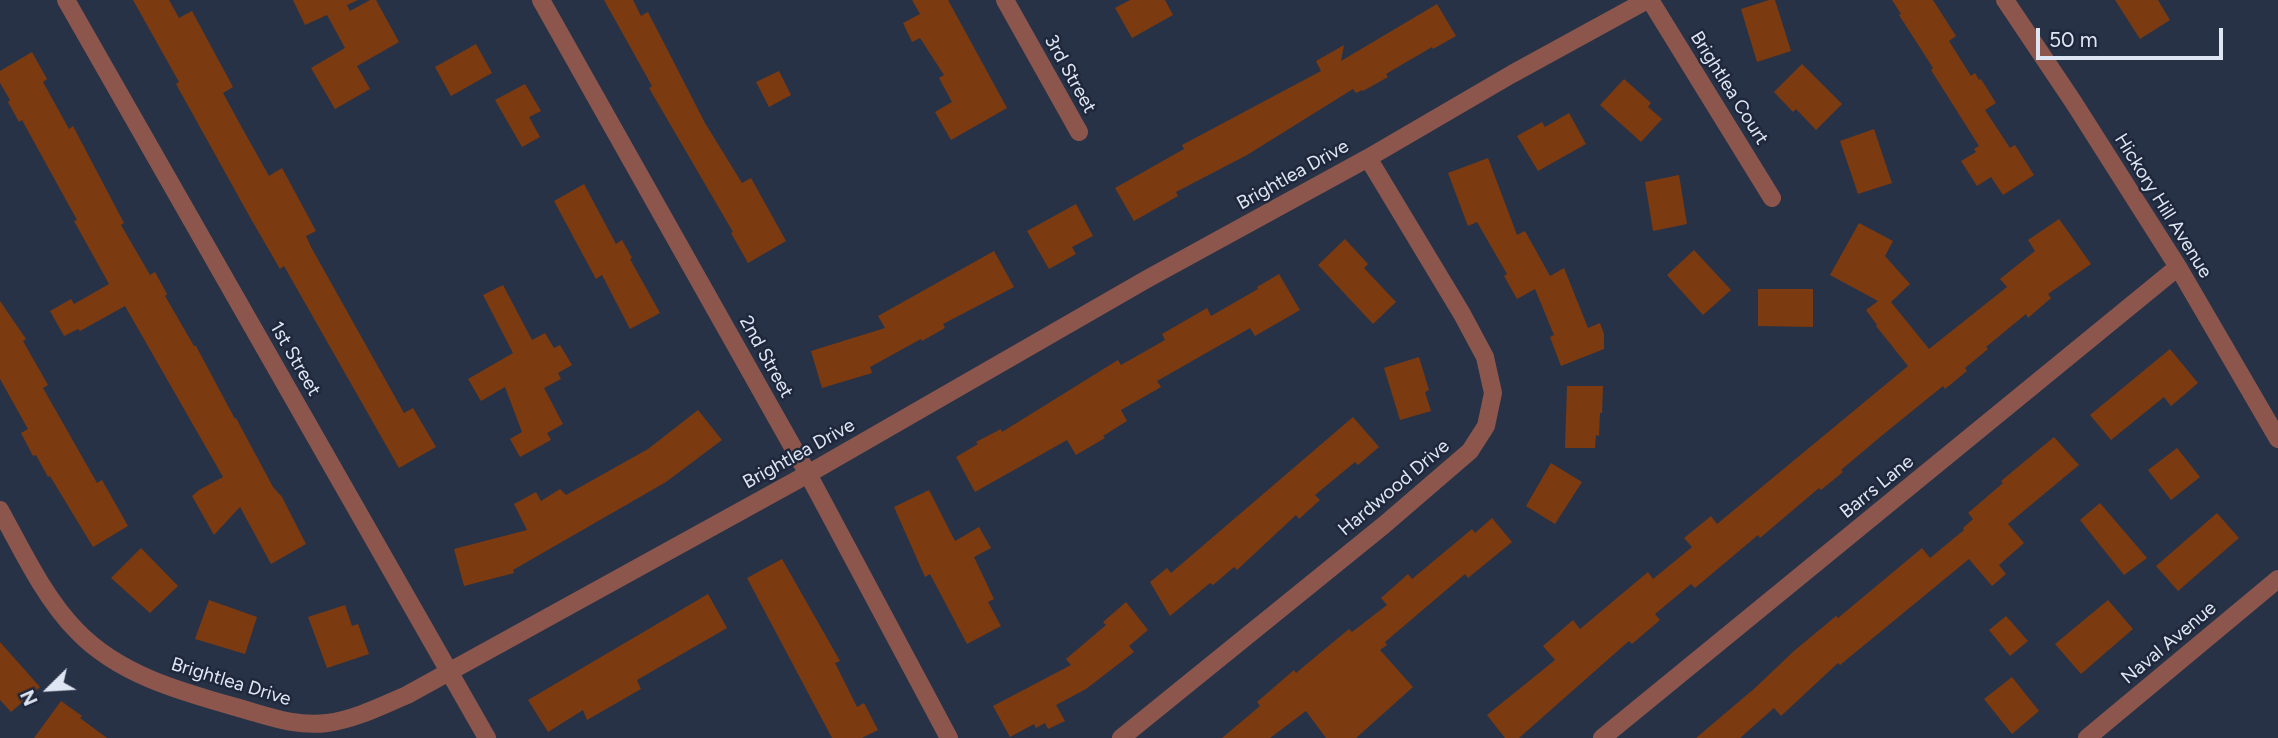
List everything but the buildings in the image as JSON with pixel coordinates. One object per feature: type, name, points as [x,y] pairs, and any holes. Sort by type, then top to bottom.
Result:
[{"type":"street","name":"1st Street","points":[[66,0],[487,738]]},
{"type":"street","name":"2nd Street","points":[[541,0],[808,474],[949,738]]},
{"type":"street","name":"3rd Street","points":[[1005,0],[1079,132]]},
{"type":"street","name":"Brightlea Drive","points":[[0,510],[58,610],[77,632],[112,659],[166,686],[295,724],[349,719],[407,695],[808,474],[1146,279],[1648,0]]},
{"type":"street","name":"Brightlea Court","points":[[1648,0],[1772,198]]},
{"type":"street","name":"Hickory Hill Avenue","points":[[2005,0],[2178,267],[2278,439]]},
{"type":"street","name":"Hardwood Drive","points":[[1121,738],[1384,526],[1471,451],[1486,426],[1493,393],[1485,357],[1368,158]]},
{"type":"street","name":"Barrs Lane","points":[[1602,738],[2178,267]]},
{"type":"street","name":"Naval Avenue","points":[[2087,738],[2278,579]]}]
